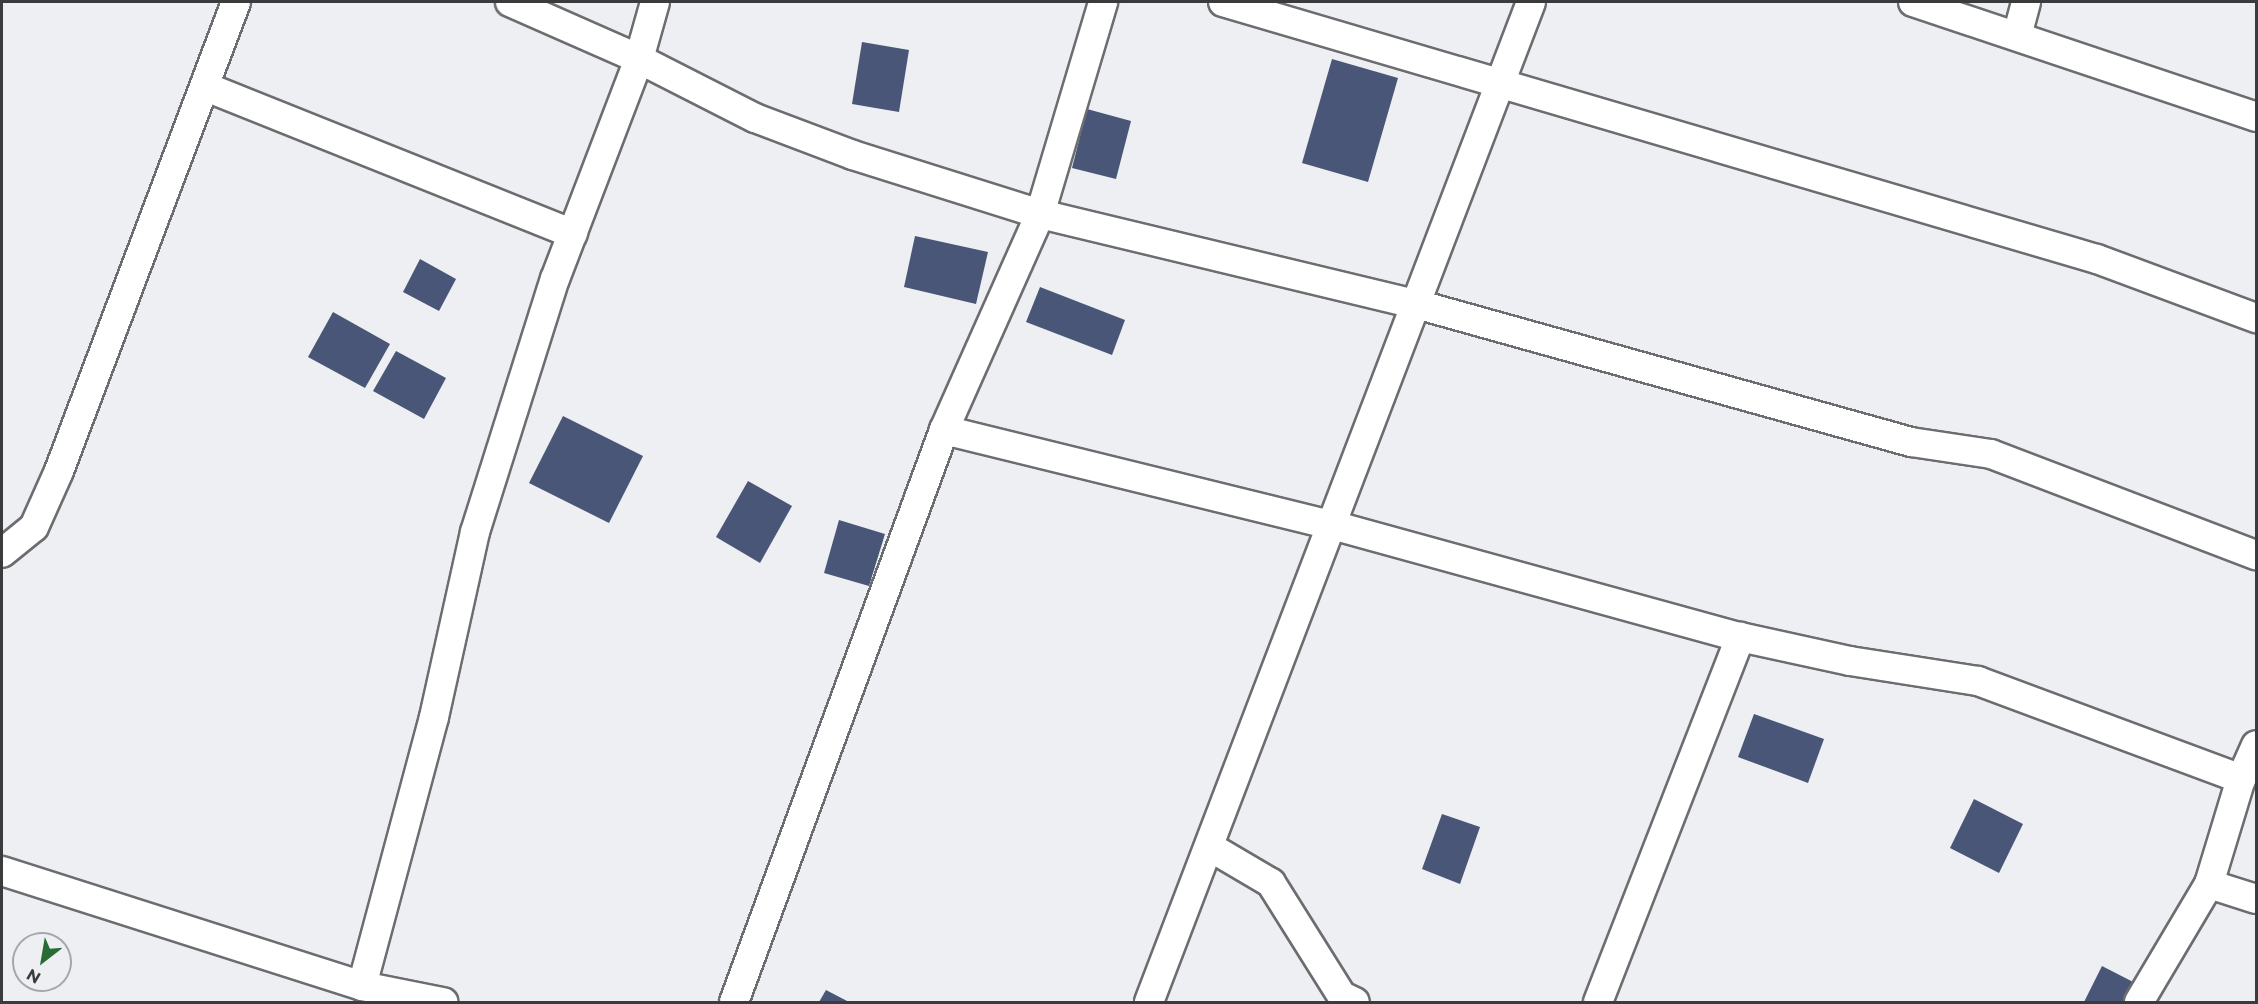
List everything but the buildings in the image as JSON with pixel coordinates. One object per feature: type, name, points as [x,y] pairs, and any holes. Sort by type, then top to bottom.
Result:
[{"type":"street","points":[[2,553],[34,527],[59,471],[206,87],[236,2]]},
{"type":"street","points":[[510,2],[639,59],[755,118],[853,155],[1040,214],[1416,304],[1911,442],[1991,454],[2256,555]]},
{"type":"street","points":[[362,986],[434,717],[475,532],[573,234],[639,59],[655,2]]},
{"type":"street","points":[[734,1002],[944,430],[1040,214],[1103,2]]},
{"type":"street","points":[[1223,2],[2097,259],[2256,318]]},
{"type":"street","points":[[1149,1002],[1531,2]]},
{"type":"street","points":[[1913,2],[2256,117]]},
{"type":"street","points":[[2017,36],[2026,2]]},
{"type":"street","points":[[206,87],[573,234]]},
{"type":"street","points":[[944,430],[1332,525],[1740,637],[1850,661],[1978,681],[2241,779]]},
{"type":"street","points":[[1598,1002],[1740,637]]},
{"type":"street","points":[[2139,1002],[2209,884],[2241,779],[2256,745]]},
{"type":"street","points":[[1210,847],[1271,883],[1342,996],[1355,1002]]},
{"type":"street","points":[[2,871],[362,986],[443,1002]]},
{"type":"street","points":[[2209,884],[2256,899]]}]
